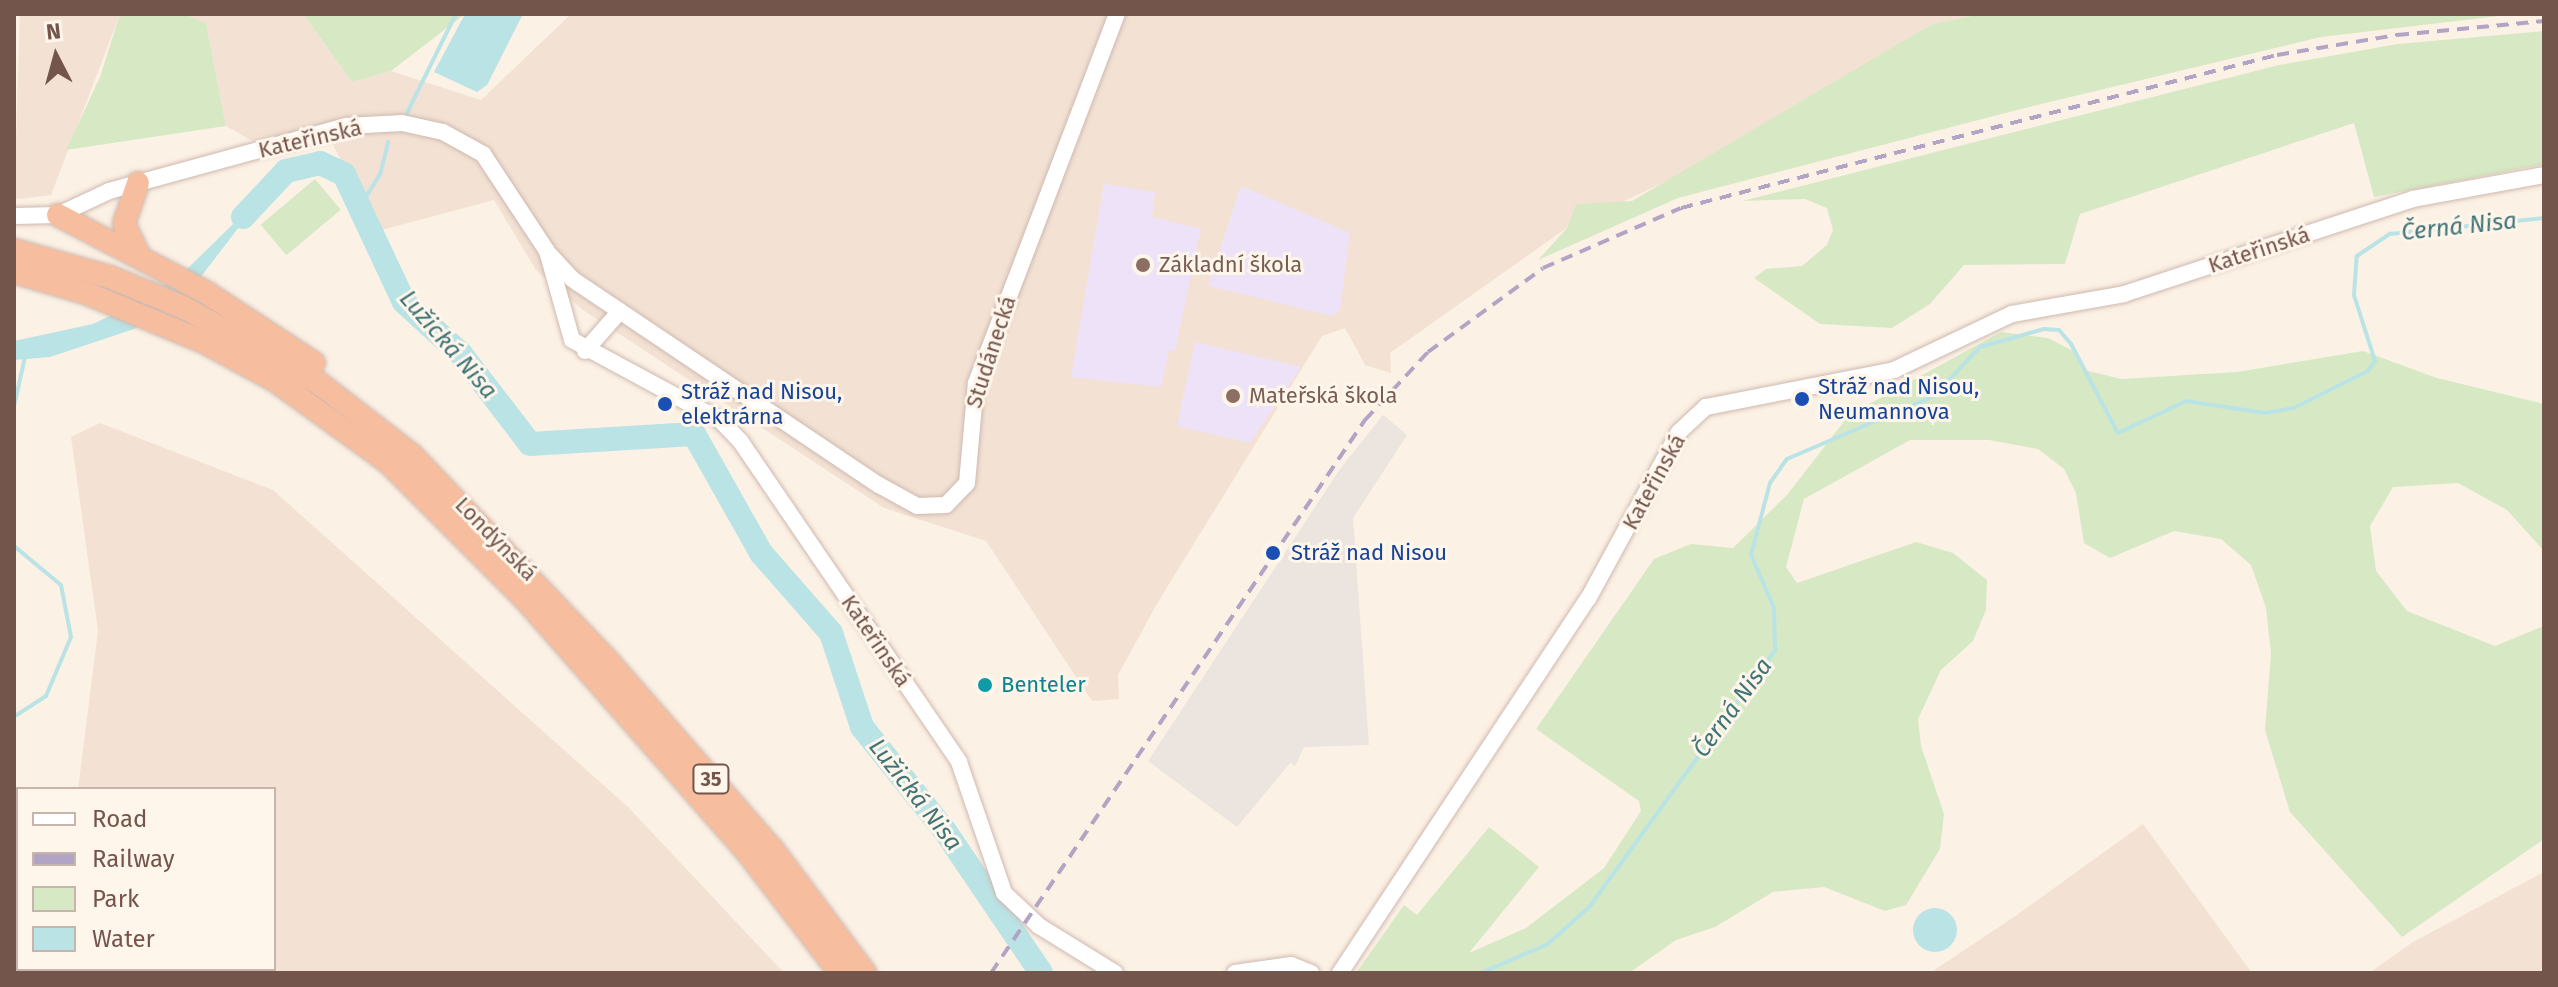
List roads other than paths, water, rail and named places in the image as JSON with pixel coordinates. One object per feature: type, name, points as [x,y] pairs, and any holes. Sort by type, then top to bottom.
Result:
[{"type":"highway","points":[[138,183],[124,224],[139,256]]},
{"type":"highway","points":[[58,215],[207,293],[315,364],[374,423]]},
{"type":"highway","name":"Londýnská","points":[[14,250],[110,277],[185,308],[289,365],[374,423],[504,545],[536,596],[748,853],[840,973]]},
{"type":"highway","name":"Londýnská","points":[[14,272],[86,293],[163,323],[315,407],[388,462],[480,550],[536,596],[773,850],[865,973]]},
{"type":"street","name":"Studánecká","points":[[547,251],[572,279],[896,495],[926,508],[951,503],[969,476],[976,383],[1117,14]]},
{"type":"street","name":"Kateřinská","points":[[58,215],[138,183],[347,126],[402,123],[443,132],[483,154],[547,251],[572,340],[585,351],[720,420],[741,442],[959,762],[1004,893],[1039,926],[1115,973]]},
{"type":"street","name":"Kateřinská","points":[[1340,973],[1588,599],[1679,432],[1706,407],[1894,370],[2012,314],[2124,294],[2413,199],[2544,175]]},
{"type":"street","points":[[14,216],[58,215]]},
{"type":"street","points":[[585,351],[620,311]]},
{"type":"street","points":[[1235,973],[1291,965],[1311,973]]},
{"type":"water","points":[[465,14],[523,14],[487,85],[477,92],[434,72]]},
{"type":"water","points":[[265,193],[190,291],[134,329],[50,357],[14,360],[14,341],[93,324],[145,299],[188,268]]},
{"type":"water","points":[[1935,908],[1951,914],[1957,930],[1951,946],[1935,952],[1919,946],[1913,930],[1919,914]]},
{"type":"waterway","points":[[404,119],[456,14]]},
{"type":"waterway","points":[[359,208],[380,175],[388,142]]},
{"type":"waterway","name":"Lužická Nisa","points":[[243,217],[286,171],[320,163],[344,174],[404,302],[461,354],[530,444],[694,434],[761,553],[831,633],[862,727],[945,831],[1041,973]]},
{"type":"waterway","name":"Černá Nisa","points":[[1481,973],[1548,944],[1590,906],[1775,650],[1774,608],[1751,555],[1770,483],[1787,459],[1934,396],[1980,347],[2044,329],[2059,330],[2071,344],[2118,433],[2186,401],[2265,413],[2294,408],[2368,371],[2375,361],[2354,295],[2357,256],[2390,234],[2544,218]]},
{"type":"waterway","points":[[14,406],[25,357]]},
{"type":"waterway","points":[[14,546],[61,585],[71,637],[46,696],[14,717]]},
{"type":"railway","points":[[991,973],[1365,420],[1428,352],[1543,268],[1681,208],[2277,55],[2397,35],[2544,21]]},
{"type":"place","name":"Základní škola","points":[[1143,265]]},
{"type":"place","name":"Mateřská škola","points":[[1233,396]]},
{"type":"place","name":"Stráž nad Nisou, Neumannova","points":[[1802,399]]},
{"type":"place","name":"Stráž nad Nisou, elektrárna","points":[[665,404]]},
{"type":"place","name":"Stráž nad Nisou","points":[[1273,553]]},
{"type":"place","name":"Benteler","points":[[985,685]]}]
